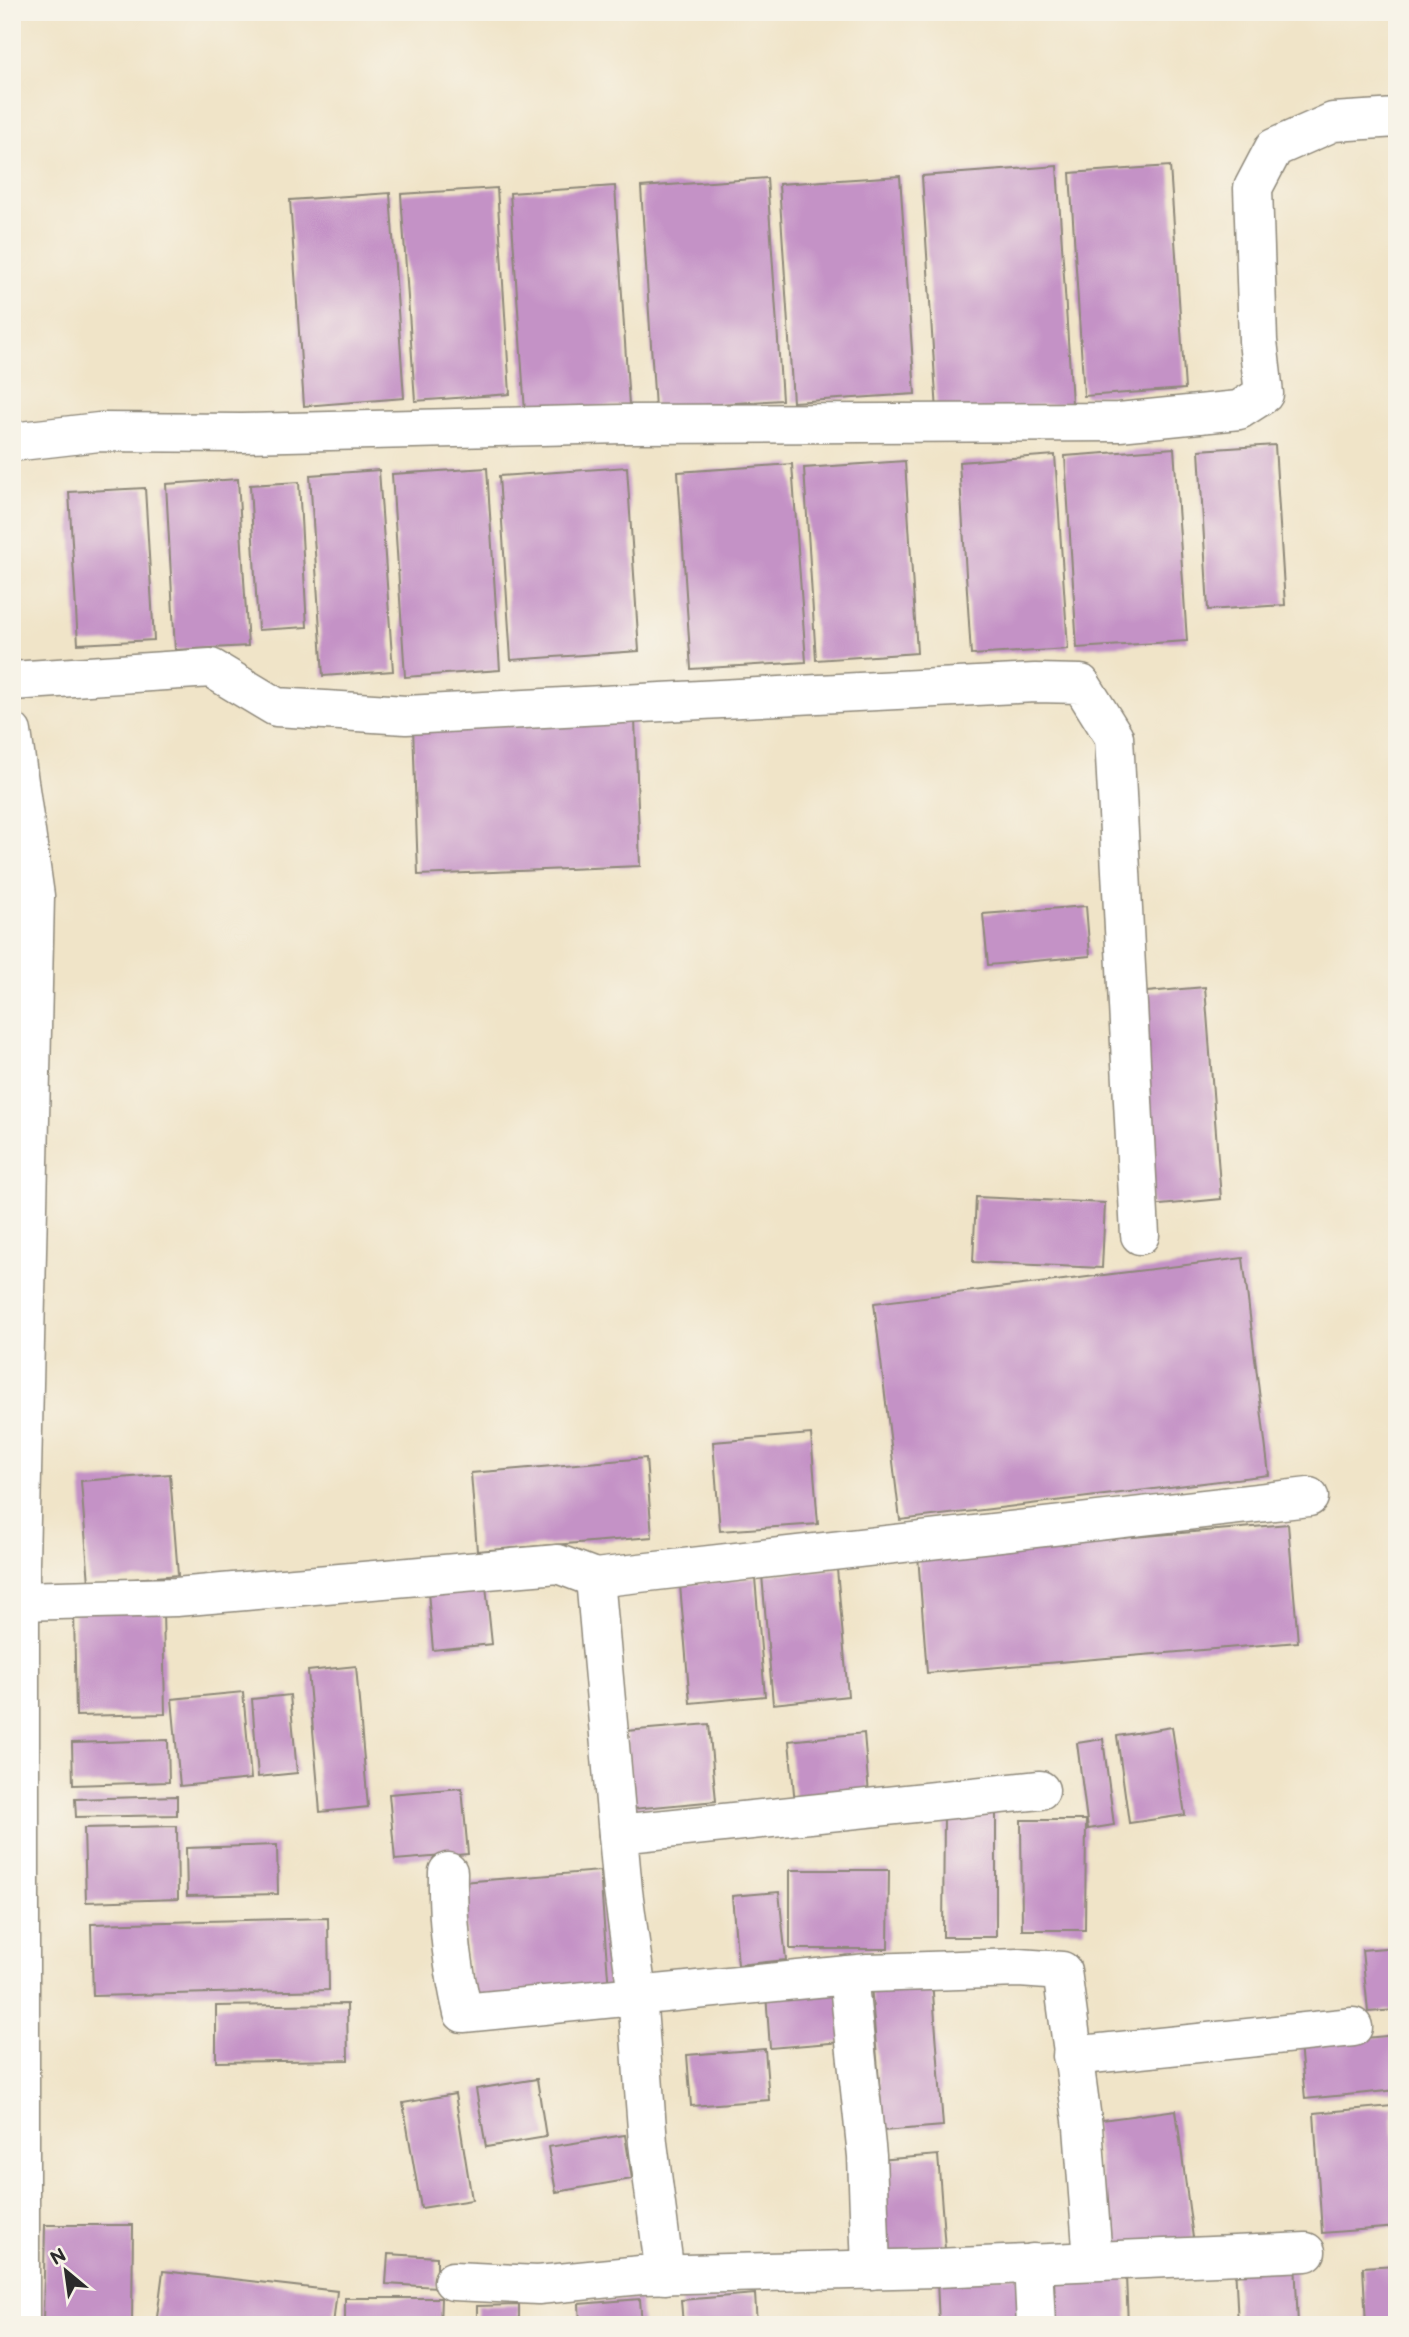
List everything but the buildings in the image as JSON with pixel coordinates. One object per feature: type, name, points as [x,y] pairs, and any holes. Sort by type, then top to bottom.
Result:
[{"type":"street","points":[[12,442],[99,432],[242,433],[623,424],[1119,422],[1239,410],[1264,394],[1258,341],[1253,188],[1274,148],[1333,122],[1397,118]]},
{"type":"street","points":[[12,681],[211,668],[276,707],[406,715],[1035,683],[1081,684],[1114,737],[1140,1235]]},
{"type":"street","points":[[12,732],[19,830],[35,896],[19,1601],[16,1877],[20,2325]]},
{"type":"street","points":[[19,1601],[176,1597],[558,1564],[595,1578],[1309,1497]]},
{"type":"street","points":[[595,1578],[618,1834],[637,1994],[648,2143],[665,2275]]},
{"type":"street","points":[[618,1834],[1040,1790]]},
{"type":"street","points":[[448,1872],[448,1925],[463,2013],[848,1975],[1018,1968],[1062,1971],[1083,2127],[1093,2260]]},
{"type":"street","points":[[848,1975],[867,2156],[871,2270]]},
{"type":"street","points":[[1072,2056],[1353,2027]]},
{"type":"street","points":[[453,2281],[538,2285],[665,2275],[871,2270],[1306,2252]]},
{"type":"street","points":[[1033,2263],[1036,2325]]}]
